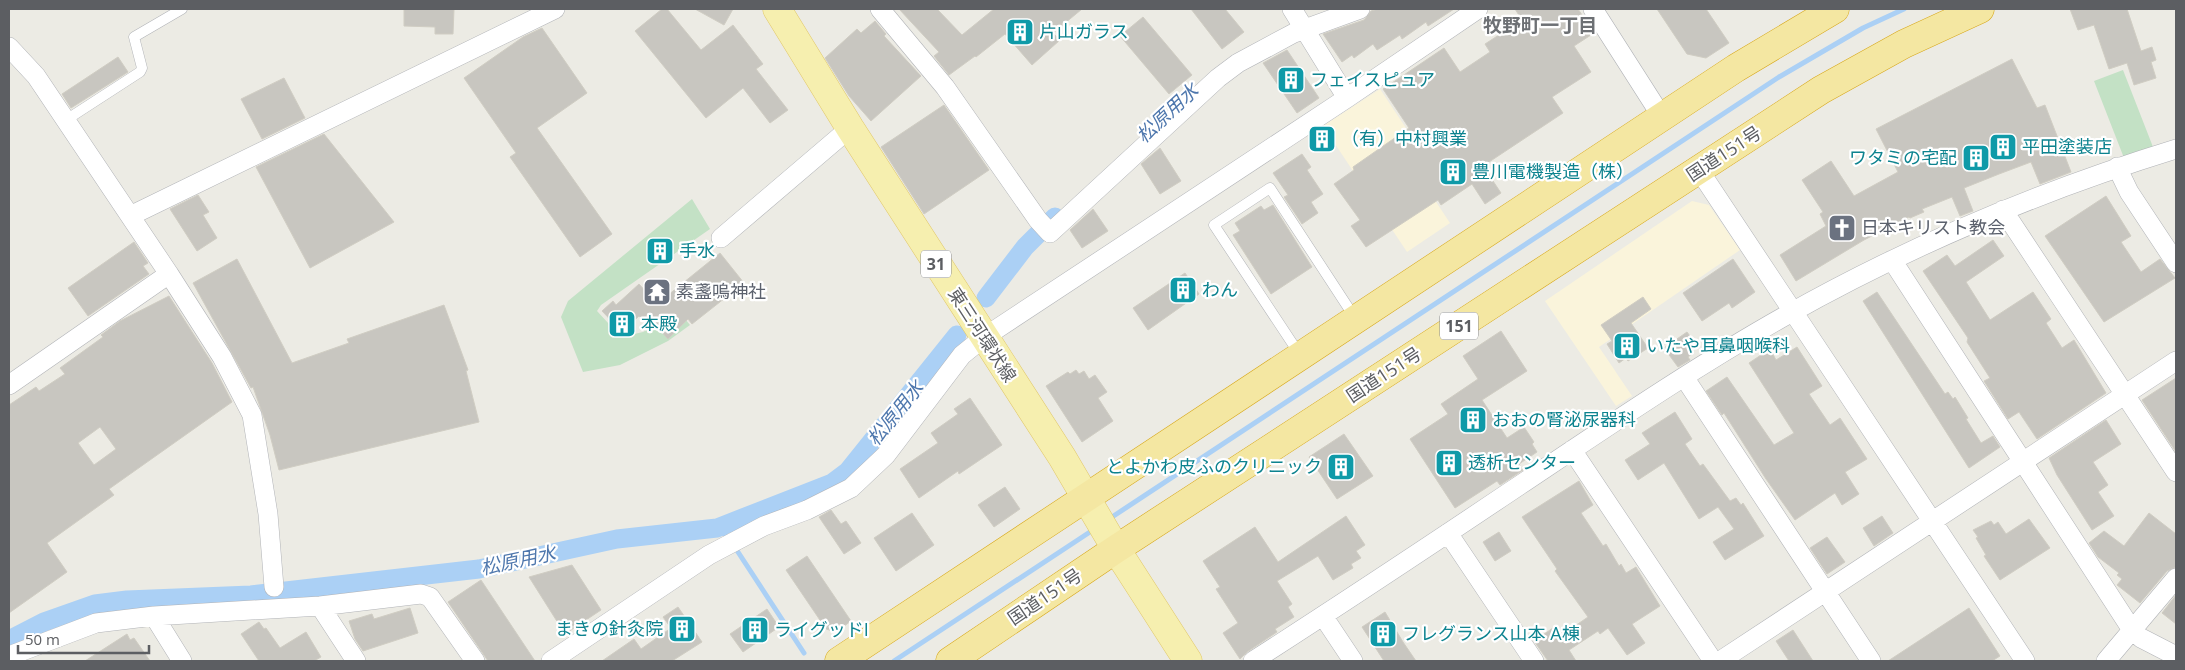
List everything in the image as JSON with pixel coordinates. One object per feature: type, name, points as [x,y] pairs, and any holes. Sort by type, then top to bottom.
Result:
[{"type":"highway","name":"国道151号","points":[[950,661],[1101,523],[1300,355],[1736,68],[1835,9]]},
{"type":"highway","name":"国道151号","points":[[838,661],[1101,523],[1700,170],[1821,90],[1904,44],[1980,9]]},
{"type":"main road","name":"東三河環状線","points":[[786,12],[850,128],[1188,661]]},
{"type":"street","points":[[130,216],[555,9]]},
{"type":"street","points":[[880,9],[945,87],[1044,227],[1238,63],[1294,33],[1360,9]]},
{"type":"street","points":[[1293,9],[1347,98]]},
{"type":"street","points":[[551,661],[709,555],[764,526],[807,510],[851,488],[886,455],[962,355],[983,338],[1347,98],[1478,9]]},
{"type":"street","points":[[1593,9],[1662,117]]},
{"type":"street","points":[[9,47],[36,76],[169,274],[222,357],[252,415],[268,514],[274,599]]},
{"type":"street","points":[[722,238],[850,128]]},
{"type":"street","points":[[1253,661],[1684,377],[1793,311],[1892,260],[2003,210],[2117,167],[2176,149]]},
{"type":"street","points":[[2117,167],[2129,192],[2176,263]]},
{"type":"street","points":[[1700,170],[2025,661]]},
{"type":"street","points":[[2003,210],[2176,472]]},
{"type":"street","points":[[1892,260],[2132,630],[2142,638],[2176,656]]},
{"type":"street","points":[[9,385],[169,274]]},
{"type":"street","points":[[1720,661],[1825,590],[2023,463],[2176,361]]},
{"type":"street","points":[[1684,377],[1871,661]]},
{"type":"street","points":[[1572,450],[1712,661]]},
{"type":"street","points":[[1448,533],[1534,661]]},
{"type":"street","points":[[2106,661],[2176,578]]},
{"type":"street","points":[[9,656],[96,623],[274,599],[320,606],[426,594],[475,661]]},
{"type":"street","points":[[320,606],[356,661]]},
{"type":"street","points":[[154,616],[182,661]]},
{"type":"street","points":[[1323,616],[1353,661]]},
{"type":"lane","points":[[66,120],[140,72],[142,68],[134,36],[182,9]]},
{"type":"lane","points":[[1300,355],[1214,225],[1270,188],[1356,319]]},
{"type":"shaded area","points":[[1380,89],[1420,149],[1407,158],[1450,223],[1407,252],[1323,126]]},
{"type":"shaded area","points":[[1692,201],[1709,205],[1740,250],[1599,347],[1632,396],[1616,406],[1545,301]]},
{"type":"green space","points":[[2123,70],[2153,147],[2124,158],[2094,81]]},
{"type":"green space","points":[[692,199],[710,229],[601,305],[597,311],[621,337],[643,332],[680,313],[690,325],[668,341],[620,365],[583,372],[561,317],[568,301]]},
{"type":"building","points":[[404,9],[454,9],[453,34],[435,34],[435,27],[404,26]]},
{"type":"building","points":[[662,9],[667,9],[701,50],[733,25],[763,64],[756,69],[788,110],[770,123],[743,88],[706,118],[635,31]]},
{"type":"building","points":[[695,9],[733,9],[724,25]]},
{"type":"building","points":[[899,9],[937,9],[962,35],[994,9],[1082,9],[1053,33],[1060,40],[1032,65],[1005,34],[949,75],[934,56],[939,52]]},
{"type":"building","points":[[1191,9],[1225,9],[1244,32],[1222,49]]},
{"type":"building","points":[[1378,9],[1454,9],[1428,26],[1426,22],[1402,39],[1400,35],[1377,50],[1373,44],[1354,58],[1352,55],[1342,62],[1323,34],[1364,20],[1371,11]]},
{"type":"building","points":[[1515,9],[1578,9],[1594,33],[1574,46],[1591,72],[1552,97],[1563,113],[1483,166],[1501,193],[1485,204],[1472,184],[1441,205],[1438,200],[1366,247],[1351,226],[1360,220],[1334,184],[1354,170],[1353,167],[1409,128],[1383,89],[1444,48],[1460,72],[1490,52],[1485,44],[1522,20]]},
{"type":"building","points":[[1657,9],[1706,9],[1729,43],[1706,58],[1687,54]]},
{"type":"building","points":[[2070,9],[2127,9],[2141,51],[2152,47],[2156,60],[2151,62],[2156,78],[2134,85],[2127,63],[2109,69],[2094,25],[2078,30]]},
{"type":"building","points":[[1143,17],[1192,75],[1169,94],[1120,36]]},
{"type":"building","points":[[875,21],[886,34],[884,36],[921,76],[871,121],[849,96],[825,58],[857,29],[861,33]]},
{"type":"building","points":[[542,28],[587,93],[537,128],[612,234],[580,257],[510,157],[516,153],[464,78],[523,37]]},
{"type":"building","name":"フェイスピュア","points":[[1287,50],[1319,98],[1297,113],[1263,63]]},
{"type":"building","points":[[118,57],[128,72],[71,108],[62,94]]},
{"type":"building","points":[[2012,59],[2037,108],[2045,105],[2071,172],[2040,184],[2031,162],[1999,174],[1964,188],[1973,211],[1960,216],[1952,197],[1922,209],[1924,212],[1909,217],[1864,240],[1796,281],[1780,255],[1826,226],[1820,214],[1823,212],[1802,180],[1831,161],[1854,196],[1898,172],[1876,129]]},
{"type":"building","points":[[284,78],[305,118],[262,139],[241,99]]},
{"type":"building","points":[[944,105],[989,170],[924,214],[881,147]]},
{"type":"building","points":[[324,134],[394,222],[310,268],[256,167]]},
{"type":"building","points":[[1160,148],[1181,181],[1160,194],[1141,164]]},
{"type":"building","points":[[1302,154],[1311,167],[1307,170],[1323,194],[1311,202],[1318,213],[1302,224],[1284,197],[1288,195],[1273,173]]},
{"type":"building","points":[[198,195],[209,212],[203,215],[217,238],[197,251],[170,209]]},
{"type":"building","points":[[2106,196],[2131,236],[2121,242],[2141,272],[2160,259],[2175,278],[2104,322],[2045,236]]},
{"type":"building","points":[[1273,205],[1312,267],[1271,294],[1233,235],[1240,231],[1235,223],[1261,206],[1264,210]]},
{"type":"building","points":[[1093,209],[1108,231],[1082,248],[1070,230]]},
{"type":"building","points":[[1993,240],[2004,256],[1966,282],[1990,320],[2033,292],[2051,319],[2046,323],[2062,348],[2074,340],[2106,393],[2037,439],[2019,412],[2008,419],[1984,381],[1990,378],[1967,342],[1968,338],[1923,271],[1947,255],[1955,266]]},
{"type":"building","points":[[134,242],[148,263],[143,266],[149,274],[88,316],[68,288]]},
{"type":"building","points":[[720,253],[744,283],[692,324],[688,319],[668,339],[651,320],[647,324],[639,316],[622,332],[602,311],[613,301],[616,305],[639,284],[657,304]]},
{"type":"building","points":[[237,259],[292,363],[349,343],[347,339],[444,305],[468,370],[466,371],[479,422],[279,470],[270,435],[253,387],[251,388],[193,283]]},
{"type":"building","points":[[1733,259],[1755,292],[1732,308],[1729,303],[1702,321],[1683,293]]},
{"type":"building","points":[[1185,273],[1199,294],[1148,330],[1133,308]]},
{"type":"building","points":[[1877,292],[1945,394],[1948,392],[1953,399],[1955,397],[1981,443],[1993,436],[2000,447],[1969,468],[1863,301]]},
{"type":"building","points":[[169,296],[212,363],[232,402],[109,489],[114,495],[47,543],[67,572],[9,613],[9,405],[36,387],[39,391],[65,374],[60,368],[103,337],[101,335],[120,321]],"holes":[[[100,427],[116,449],[94,465],[78,443]]]},
{"type":"building","points":[[1643,297],[1651,309],[1631,323],[1648,348],[1628,361],[1626,358],[1619,363],[1607,344],[1612,341],[1601,325]]},
{"type":"building","points":[[1501,331],[1527,371],[1482,400],[1507,438],[1524,427],[1534,442],[1532,444],[1537,452],[1519,464],[1523,470],[1500,485],[1497,481],[1455,508],[1410,439],[1448,414],[1441,404],[1478,379],[1463,356]]},
{"type":"building","points":[[1687,332],[1695,343],[1689,347],[1693,353],[1688,357],[1690,360],[1678,367],[1664,348]]},
{"type":"building","points":[[1797,347],[1822,386],[1809,394],[1830,425],[1840,418],[1867,459],[1845,472],[1859,494],[1842,505],[1835,493],[1795,520],[1724,413],[1722,415],[1706,391],[1727,377],[1774,445],[1794,433],[1749,363],[1770,349],[1776,360]]},
{"type":"building","points":[[1076,370],[1079,374],[1084,371],[1089,379],[1095,375],[1107,392],[1098,398],[1113,421],[1082,442],[1046,386],[1068,372],[1070,374]]},
{"type":"building","points":[[2176,378],[2176,452],[2142,400]]},
{"type":"building","points":[[970,398],[1002,445],[959,474],[958,471],[919,498],[900,469],[938,443],[931,433],[958,414],[954,409]]},
{"type":"building","points":[[1675,412],[1692,439],[1685,444],[1700,466],[1703,464],[1730,501],[1736,498],[1741,505],[1743,503],[1764,536],[1725,560],[1713,542],[1734,529],[1718,507],[1699,519],[1664,463],[1638,480],[1625,460],[1650,444],[1642,433]]},
{"type":"building","points":[[2106,420],[2121,444],[2093,462],[2108,485],[2098,492],[2114,516],[2092,530],[2057,475],[2049,458]]},
{"type":"building","name":"とよかわ皮ふのクリニック","points":[[1344,434],[1373,476],[1337,499],[1309,457]]},
{"type":"building","points":[[1579,481],[1593,505],[1581,513],[1603,546],[1606,544],[1619,566],[1621,564],[1626,573],[1636,567],[1660,606],[1632,624],[1645,643],[1627,655],[1608,628],[1600,634],[1598,631],[1569,650],[1576,661],[1548,661],[1534,641],[1553,628],[1559,637],[1588,617],[1555,571],[1557,569],[1522,517]]},
{"type":"building","points":[[1005,487],[1020,509],[994,527],[978,505]]},
{"type":"building","points":[[831,510],[841,524],[846,521],[861,543],[844,554],[819,517]]},
{"type":"building","points":[[912,513],[934,545],[896,571],[874,538]]},
{"type":"building","points":[[2149,513],[2176,534],[2176,567],[2167,571],[2140,603],[2117,585],[2122,579],[2117,575],[2119,573],[2098,557],[2089,543],[2104,531],[2124,546]]},
{"type":"building","points":[[1346,516],[1365,545],[1356,551],[1361,558],[1351,564],[1353,568],[1333,580],[1318,556],[1277,581],[1292,604],[1288,607],[1294,617],[1275,629],[1277,632],[1247,652],[1240,659],[1223,633],[1238,623],[1216,589],[1220,587],[1203,561],[1255,527],[1278,562]]},
{"type":"building","points":[[1882,516],[1893,533],[1874,546],[1863,528]]},
{"type":"building","points":[[2029,519],[2050,548],[2000,580],[1984,556],[1986,555],[1973,530],[1991,521],[1994,525],[1998,522],[2006,534]]},
{"type":"building","points":[[1499,532],[1511,551],[1495,561],[1483,542]]},
{"type":"building","points":[[1827,537],[1845,562],[1827,574],[1810,548]]},
{"type":"building","points":[[807,556],[851,621],[836,632],[826,629],[786,570]]},
{"type":"building","points":[[572,565],[601,610],[565,634],[529,577]]},
{"type":"building","points":[[481,580],[535,661],[488,661],[448,602]]},
{"type":"building","points":[[2176,595],[2176,624],[2162,613]]},
{"type":"building","points":[[678,607],[702,642],[672,661],[602,661],[634,639],[641,649],[671,628],[663,617]]},
{"type":"building","points":[[410,608],[418,633],[363,651],[355,639],[349,621],[372,614],[374,619]]},
{"type":"building","points":[[1969,608],[2000,656],[1992,661],[1888,661]]},
{"type":"building","name":"ライグッドI","points":[[767,609],[779,627],[743,652],[730,634]]},
{"type":"building","name":"フレグランス山本 A棟","points":[[1385,612],[1416,661],[1384,661],[1362,627]]},
{"type":"building","points":[[259,622],[264,629],[266,628],[280,648],[306,632],[321,657],[314,661],[259,661],[241,634]]},
{"type":"building","points":[[1793,630],[1813,661],[1789,661],[1776,641]]},
{"type":"building","points":[[127,634],[130,640],[134,638],[150,661],[85,661]]},
{"type":"waterway","points":[[1109,519],[1779,77],[1863,28],[1904,9]]},
{"type":"waterway","name":"松原用水","points":[[986,298],[1025,247],[1055,217]]},
{"type":"waterway","name":"松原用水","points":[[9,640],[44,622],[95,604],[127,600],[251,595],[479,569],[617,539],[717,528],[832,483],[848,471],[957,335]]},
{"type":"waterway","points":[[717,528],[727,536]]},
{"type":"waterway","points":[[894,661],[1096,528]]},
{"type":"waterway","points":[[738,552],[804,653]]},
{"type":"place","name":"片山ガラス","points":[[1020,32]]},
{"type":"place","name":"フェイスピュア","points":[[1291,80]]},
{"type":"place","name":"（有）中村興業","points":[[1322,139]]},
{"type":"place","name":"平田塗装店","points":[[2003,147]]},
{"type":"place","name":"ワタミの宅配","points":[[1976,158]]},
{"type":"place","name":"豊川電機製造（株）","points":[[1453,172]]},
{"type":"place","name":"日本キリスト教会","points":[[1842,228]]},
{"type":"place","name":"手水","points":[[660,251]]},
{"type":"place","name":"わん","points":[[1183,290]]},
{"type":"place","name":"素盞嗚神社","points":[[657,292]]},
{"type":"place","name":"本殿","points":[[622,324]]},
{"type":"place","name":"いたや耳鼻咽喉科","points":[[1627,346]]},
{"type":"place","name":"おおの腎泌尿器科","points":[[1473,420]]},
{"type":"place","name":"透析センター","points":[[1449,463]]},
{"type":"place","name":"とよかわ皮ふのクリニック","points":[[1341,467]]},
{"type":"place","name":"まきの針灸院","points":[[682,629]]},
{"type":"place","name":"ライグッドI","points":[[755,630]]},
{"type":"place","name":"フレグランス山本 A棟","points":[[1383,634]]},
{"type":"district","name":"牧野町一丁目","points":[[1540,25]]}]
